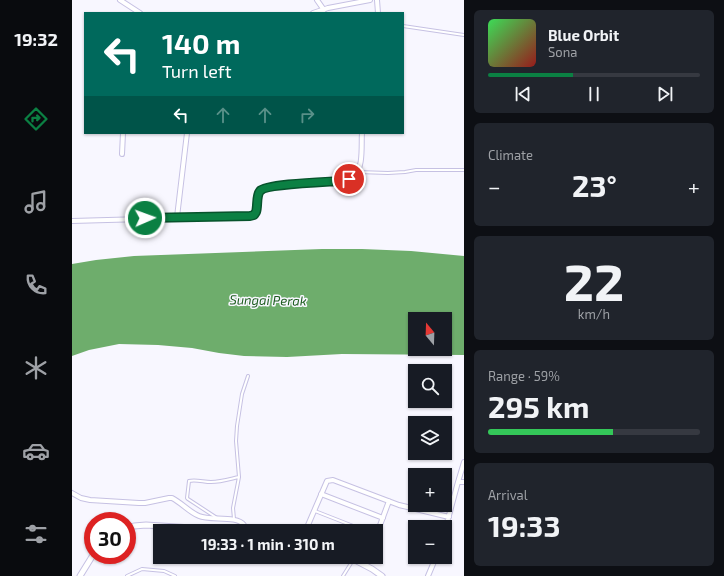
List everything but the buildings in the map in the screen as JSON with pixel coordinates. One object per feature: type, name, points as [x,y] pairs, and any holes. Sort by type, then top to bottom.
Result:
[{"type":"street","points":[[120,0],[138,12]]},
{"type":"street","points":[[317,0],[324,10]]},
{"type":"street","points":[[317,12],[370,0]]},
{"type":"street","points":[[377,0],[378,12]]},
{"type":"street","points":[[122,154],[123,134]]},
{"type":"street","points":[[177,217],[187,134]]},
{"type":"street","points":[[72,221],[254,215],[256,212],[258,195],[263,189],[274,186],[340,181],[354,176],[358,172],[361,159],[362,134]]},
{"type":"street","points":[[448,520],[464,462]]},
{"type":"street","points":[[308,524],[327,481],[333,480],[399,505],[449,517]]},
{"type":"street","points":[[458,482],[464,482]]},
{"type":"street","points":[[72,493],[81,498],[90,500],[139,503],[172,498],[199,516],[234,519],[243,524]]},
{"type":"street","points":[[321,494],[383,518]]},
{"type":"street","points":[[381,524],[389,501]]},
{"type":"street","points":[[136,526],[153,525]]},
{"type":"street","points":[[80,576],[87,564]]},
{"type":"street","points":[[362,564],[382,576]]},
{"type":"street","points":[[428,576],[433,564]]},
{"type":"lane","points":[[404,26],[464,34]]},
{"type":"lane","points":[[358,172],[388,173],[416,170],[464,170]]},
{"type":"lane","points":[[234,519],[234,508],[240,477],[236,433],[242,394],[248,376]]},
{"type":"lane","points":[[220,519],[187,498],[189,481],[221,482],[240,477]]},
{"type":"lane","points":[[314,510],[349,524]]},
{"type":"lane","points":[[343,576],[348,564]]},
{"type":"lane","points":[[128,576],[142,569],[164,571],[175,576]]},
{"type":"water","name":"Sungai Perak","points":[[322,249],[411,251],[464,256],[464,355],[452,355],[452,312],[408,312],[408,355],[342,354],[287,357],[244,356],[192,348],[119,344],[89,350],[72,356],[72,264],[134,256]]},
{"type":"route","points":[[145,218],[250,216],[254,215],[256,212],[258,195],[263,189],[274,186],[349,179]]}]
